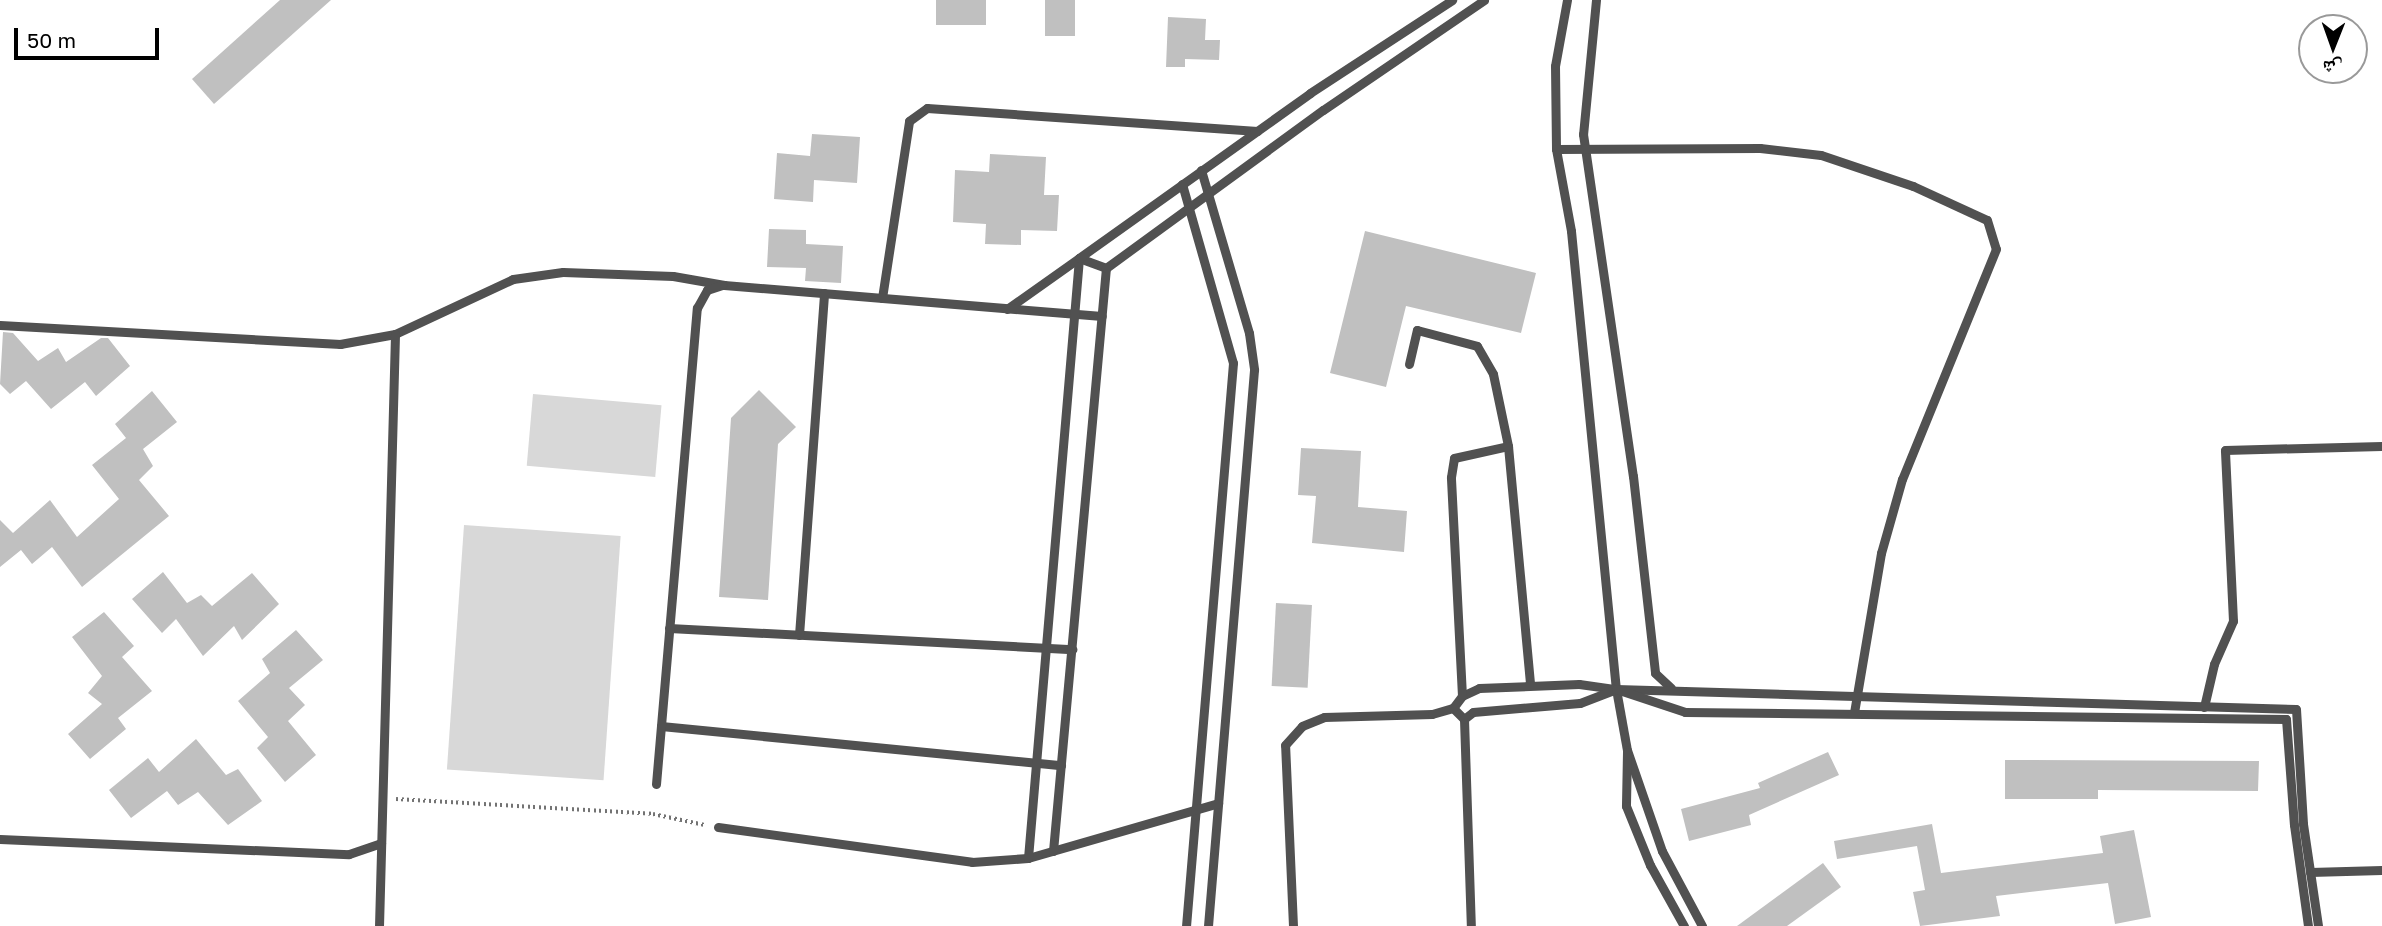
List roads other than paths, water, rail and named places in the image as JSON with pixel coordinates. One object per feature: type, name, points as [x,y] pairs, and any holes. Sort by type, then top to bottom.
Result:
[{"type":"lane","points":[[1007,309],[1257,131],[1451,0]]},
{"type":"lane","points":[[1053,851],[1107,268],[1189,207],[1484,0]]},
{"type":"lane","points":[[1567,0],[1555,66],[1556,149],[1570,231],[1616,689],[1627,750],[1662,851],[1702,926]]},
{"type":"lane","points":[[1596,0],[1584,149],[1633,476],[1655,673],[1671,688]]},
{"type":"lane","points":[[882,298],[909,121],[927,108],[1257,131]]},
{"type":"lane","points":[[1556,149],[1760,148],[1821,155],[1913,186],[1987,220],[1996,249],[1902,479],[1881,553],[1854,713]]},
{"type":"lane","points":[[1201,170],[1249,332],[1254,370],[1208,926]]},
{"type":"lane","points":[[1182,184],[1233,363],[1186,926]]},
{"type":"lane","points":[[1079,258],[1107,268]]},
{"type":"lane","points":[[1028,858],[1079,258]]},
{"type":"lane","points":[[0,325],[340,344],[395,334],[526,277],[563,272],[673,276],[724,285],[1102,316]]},
{"type":"lane","points":[[656,785],[697,308],[707,290],[724,285]]},
{"type":"lane","points":[[799,635],[824,293]]},
{"type":"lane","points":[[1409,364],[1417,330],[1477,346],[1493,374],[1507,446],[1530,683]]},
{"type":"lane","points":[[379,926],[395,334]]},
{"type":"lane","points":[[1462,696],[1451,477],[1454,458],[1507,446]]},
{"type":"lane","points":[[2204,716],[2204,704],[2214,664],[2233,621],[2225,450],[2382,446]]},
{"type":"lane","points":[[669,628],[1072,649]]},
{"type":"lane","points":[[1293,926],[1285,745],[1302,726],[1324,717],[1432,714],[1453,708],[1462,696],[1479,688],[1530,683],[1616,689],[1671,688],[2296,709],[2310,872],[2318,926]]},
{"type":"lane","points":[[1464,719],[1473,712],[1580,703],[1616,689],[1685,712],[2286,719],[2294,825],[2308,926]]},
{"type":"lane","points":[[1453,708],[1464,719],[1471,926]]},
{"type":"lane","points":[[661,726],[1061,765]]},
{"type":"lane","points":[[1627,750],[1626,806],[1650,865],[1684,926]]},
{"type":"lane","points":[[718,827],[972,862],[1028,858],[1218,803]]},
{"type":"lane","points":[[0,839],[349,854],[382,843]]},
{"type":"lane","points":[[2310,872],[2382,870]]}]
